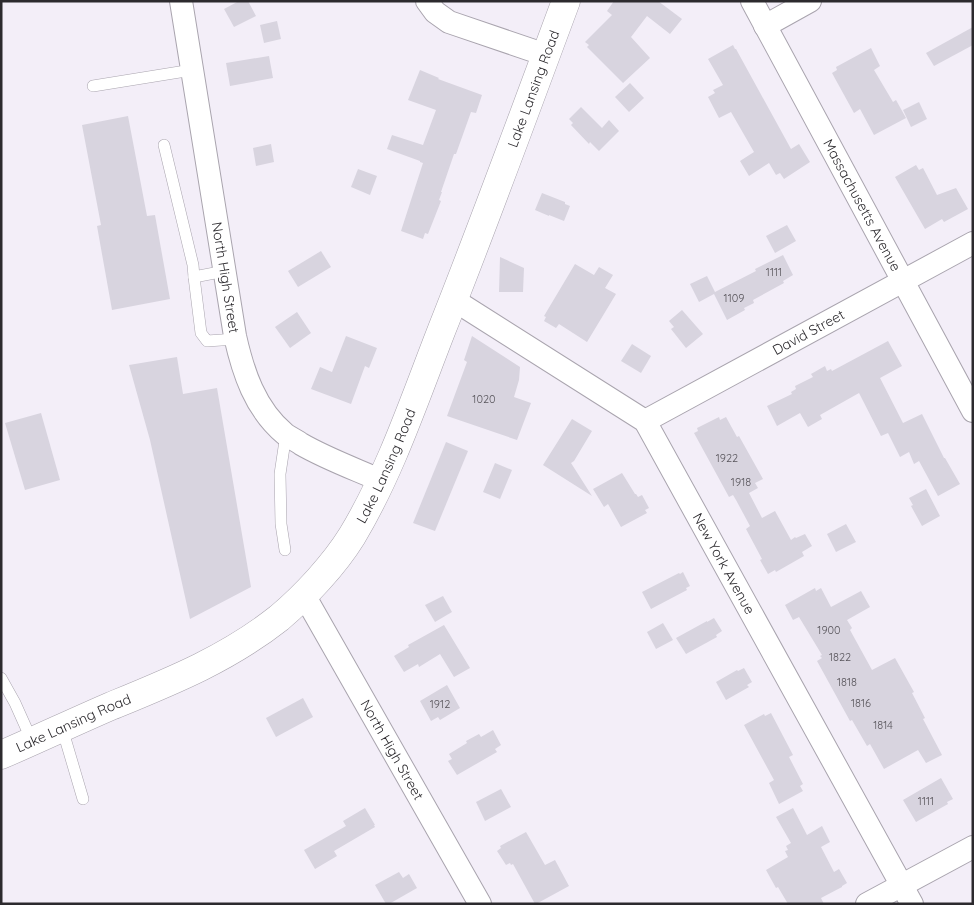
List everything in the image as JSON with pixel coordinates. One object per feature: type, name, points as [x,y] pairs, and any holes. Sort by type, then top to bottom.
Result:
[{"type":"main road","name":"Lake Lansing Road","points":[[1,755],[182,677],[219,659],[242,645],[294,605],[324,574],[352,537],[382,481],[482,228],[566,1]]},
{"type":"street","name":"North High Street","points":[[181,1],[236,339],[248,383],[272,421],[286,434],[315,452],[382,481]]},
{"type":"street","points":[[427,1],[435,12],[449,22],[546,56]]},
{"type":"street","name":"Massachusetts Avenue","points":[[752,1],[973,411]]},
{"type":"street","points":[[765,26],[810,1]]},
{"type":"street","name":"David Street","points":[[645,421],[973,243]]},
{"type":"street","name":"New York Avenue","points":[[454,300],[645,421],[907,894]]},
{"type":"street","name":"North High Street","points":[[304,595],[480,904]]},
{"type":"street","points":[[867,904],[907,894],[973,847]]},
{"type":"lane","points":[[93,86],[192,70]]},
{"type":"lane","points":[[164,145],[193,265],[200,333],[207,341],[236,339]]},
{"type":"lane","points":[[194,277],[225,271]]},
{"type":"lane","points":[[286,434],[280,474],[281,524],[286,550]]},
{"type":"lane","points":[[1,678],[15,703],[32,741]]},
{"type":"lane","points":[[62,728],[83,799]]},
{"type":"building","points":[[239,1],[248,1],[256,16],[234,27],[224,9]]},
{"type":"building","points":[[614,1],[658,1],[682,19],[670,34],[647,16],[631,37],[650,58],[623,83],[587,47],[589,45],[585,42],[612,15],[607,11]]},
{"type":"building","points":[[277,21],[281,39],[264,43],[260,25]]},
{"type":"building","points":[[973,27],[973,45],[934,66],[926,53]]},
{"type":"building","points":[[733,45],[791,149],[799,144],[810,162],[784,179],[780,173],[776,175],[769,163],[749,176],[740,161],[754,152],[731,112],[719,118],[708,97],[715,93],[713,90],[723,85],[708,59]]},
{"type":"building","points":[[871,48],[880,66],[874,70],[893,102],[896,100],[906,118],[874,135],[860,109],[854,113],[832,73],[837,70],[836,67]]},
{"type":"building","points":[[269,56],[273,78],[230,86],[226,63]]},
{"type":"building","points":[[420,70],[438,79],[482,95],[476,113],[471,112],[441,192],[439,200],[441,201],[428,234],[425,233],[423,239],[401,231],[423,163],[387,149],[392,135],[423,145],[436,110],[408,100]]},
{"type":"building","points":[[630,83],[644,98],[629,112],[615,97]]},
{"type":"building","points":[[919,102],[927,119],[911,127],[903,110]]},
{"type":"building","points":[[581,107],[602,128],[609,120],[619,131],[599,151],[590,142],[589,144],[571,125],[573,123],[569,119]]},
{"type":"building","points":[[128,116],[147,216],[155,215],[170,299],[112,310],[97,226],[101,225],[82,125]]},
{"type":"building","points":[[271,144],[274,162],[256,166],[253,148]]},
{"type":"building","points":[[916,165],[919,170],[923,168],[937,195],[956,188],[968,209],[944,222],[942,219],[925,229],[895,177]]},
{"type":"building","points":[[358,169],[377,176],[370,195],[351,187]]},
{"type":"building","points":[[542,193],[565,202],[565,204],[570,206],[564,221],[535,210]]},
{"type":"building","points":[[787,225],[796,241],[775,253],[766,236]]},
{"type":"building","points":[[321,251],[331,267],[298,287],[288,271]]},
{"type":"building","points":[[783,255],[793,275],[783,281],[784,283],[753,300],[754,303],[744,308],[745,310],[727,320],[714,294],[699,302],[690,284],[707,276],[715,292]]},
{"type":"building","points":[[500,257],[524,268],[523,292],[499,292]]},
{"type":"building","points":[[575,264],[594,275],[599,267],[613,275],[605,288],[616,294],[587,342],[559,324],[556,328],[544,321],[546,317],[544,316]]},
{"type":"building","points":[[682,310],[703,334],[686,348],[671,329],[674,327],[669,321]]},
{"type":"building","points":[[297,312],[311,333],[290,348],[275,327]]},
{"type":"building","points":[[346,336],[377,348],[369,368],[365,366],[351,404],[311,389],[320,367],[332,372]]},
{"type":"building","points":[[472,336],[520,367],[519,380],[514,397],[531,403],[517,440],[447,416],[467,362],[464,360]]},
{"type":"building","points":[[888,341],[902,366],[880,378],[903,423],[922,414],[944,458],[960,484],[938,496],[919,461],[914,464],[909,452],[900,457],[888,433],[881,436],[859,393],[820,415],[822,419],[808,427],[800,413],[777,426],[767,406],[792,394],[791,392],[796,389],[795,386],[813,377],[811,374],[825,366],[827,371],[831,369],[832,371]]},
{"type":"building","points":[[632,344],[651,356],[641,373],[621,361]]},
{"type":"building","points":[[177,357],[183,394],[217,388],[251,587],[190,619],[150,440],[129,365]]},
{"type":"building","points":[[41,413],[60,480],[25,490],[5,423]]},
{"type":"building","points":[[719,417],[720,420],[726,417],[763,479],[755,483],[758,488],[749,493],[762,518],[775,511],[791,540],[805,534],[812,546],[802,552],[804,556],[776,572],[775,570],[768,574],[746,529],[750,526],[733,495],[729,497],[694,433],[698,431],[697,428]]},
{"type":"building","points":[[572,419],[592,431],[571,463],[592,496],[543,465]]},
{"type":"building","points":[[446,442],[468,451],[435,531],[413,523]]},
{"type":"building","points":[[495,463],[512,470],[500,499],[483,492]]},
{"type":"building","points":[[622,473],[635,494],[638,497],[642,495],[649,508],[645,510],[647,513],[621,527],[608,504],[604,507],[593,489]]},
{"type":"building","points":[[926,489],[940,516],[922,526],[911,506],[913,505],[909,498]]},
{"type":"building","points":[[846,524],[856,542],[836,552],[827,534]]},
{"type":"building","points":[[683,572],[690,586],[686,588],[687,590],[651,609],[642,592]]},
{"type":"building","points":[[815,588],[816,591],[821,588],[831,607],[861,591],[870,607],[847,620],[852,628],[850,630],[872,670],[895,658],[914,692],[912,693],[925,718],[923,719],[942,755],[926,763],[918,750],[884,769],[870,744],[867,746],[852,720],[850,721],[817,661],[822,658],[820,656],[822,655],[799,617],[793,620],[785,605]]},
{"type":"building","points":[[443,596],[452,612],[435,622],[425,605]]},
{"type":"building","points":[[714,618],[722,631],[716,635],[717,637],[686,654],[676,638]]},
{"type":"building","points":[[663,623],[673,640],[656,649],[647,632]]},
{"type":"building","points":[[444,625],[470,668],[454,677],[440,654],[419,667],[418,664],[404,672],[394,656],[409,647],[408,645]]},
{"type":"building","points":[[744,668],[752,682],[747,685],[749,687],[726,700],[716,682]]},
{"type":"building","points":[[447,685],[460,708],[440,720],[438,717],[431,721],[420,701]]},
{"type":"building","points":[[303,698],[313,717],[276,737],[266,718]]},
{"type":"building","points":[[771,713],[793,755],[789,757],[803,784],[800,786],[803,791],[779,804],[769,783],[774,780],[744,725],[764,714],[765,716]]},
{"type":"building","points":[[493,730],[501,745],[495,749],[497,752],[457,775],[448,761],[452,759],[449,754],[467,743],[466,741],[479,734],[481,737]]},
{"type":"building","points":[[941,778],[953,799],[947,802],[948,804],[916,822],[903,800]]},
{"type":"building","points":[[501,789],[511,807],[485,821],[476,802]]},
{"type":"building","points":[[365,808],[375,827],[334,851],[337,856],[315,869],[304,850],[346,826],[343,821]]},
{"type":"building","points":[[793,808],[807,835],[822,826],[830,842],[821,847],[834,872],[839,869],[847,883],[821,898],[824,904],[788,904],[766,870],[788,857],[785,851],[788,850],[786,846],[791,843],[776,817]]},
{"type":"building","points":[[526,832],[545,865],[555,860],[569,886],[536,904],[513,864],[506,865],[497,851],[501,848],[500,846]]},
{"type":"building","points":[[399,872],[403,878],[409,874],[417,888],[386,904],[375,885]]}]
